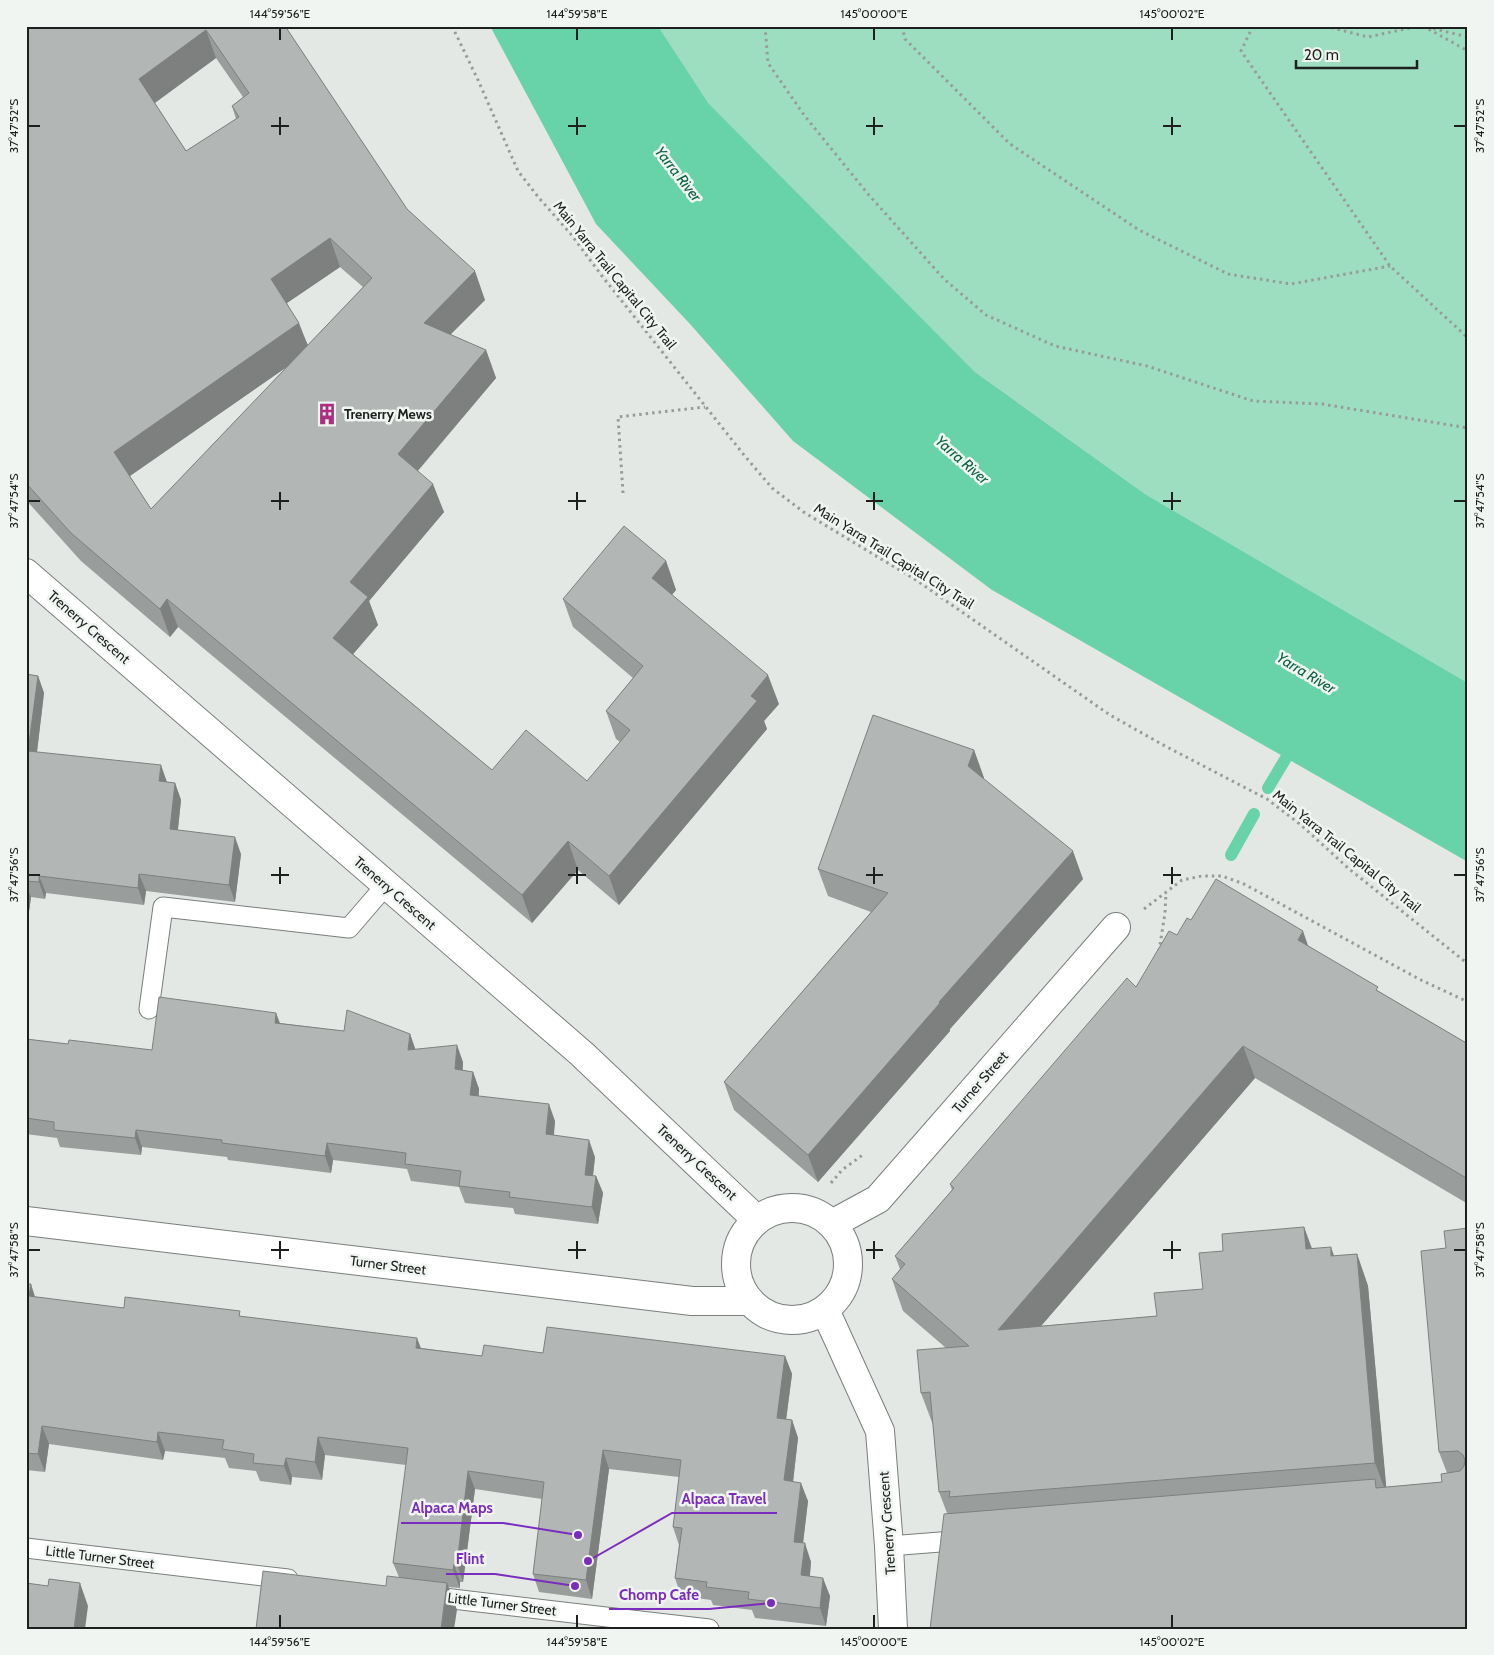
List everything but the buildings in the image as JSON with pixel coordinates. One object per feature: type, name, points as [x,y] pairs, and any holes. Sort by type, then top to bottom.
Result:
[{"type":"street","name":"Trenerry Crescent","points":[[26,573],[582,1054],[757,1220]]},
{"type":"street","name":"Turner Street","points":[[832,1224],[878,1199],[1116,927]]},
{"type":"street","points":[[787,1207],[804,1208],[819,1214],[832,1224],[842,1236],[848,1252],[849,1269],[845,1285],[825,1310],[810,1317],[794,1320],[778,1318],[762,1311],[750,1301],[740,1286],[736,1268],[738,1250],[745,1233],[757,1220],[771,1212],[787,1207]]},
{"type":"street","name":"Turner Street","points":[[26,1221],[692,1301],[750,1301]]},
{"type":"street","name":"Trenerry Crescent","points":[[825,1310],[880,1431],[890,1546],[893,1629]]},
{"type":"lane","points":[[149,1009],[163,907],[349,928],[386,885]]},
{"type":"lane","points":[[890,1546],[982,1539]]},
{"type":"lane","name":"Little Turner Street","points":[[26,1548],[303,1581]]},
{"type":"lane","name":"Little Turner Street","points":[[412,1594],[709,1629]]},
{"type":"path","name":"Main Yarra Trail Capital City Trail","points":[[452,26],[518,171],[772,488],[805,513],[916,580],[1110,715],[1267,799],[1301,825],[1348,868],[1468,964]]},
{"type":"path","points":[[765,26],[768,64],[804,115],[868,194],[944,279],[986,315],[1055,346],[1147,366],[1253,401],[1322,404],[1468,428]]},
{"type":"path","points":[[902,26],[905,38],[911,46],[1010,144],[1148,234],[1228,274],[1291,284],[1390,266]]},
{"type":"path","points":[[1253,26],[1240,51],[1390,266],[1468,338]]},
{"type":"path","points":[[1325,26],[1368,37],[1422,26],[1468,37]]},
{"type":"path","points":[[1422,26],[1468,51]]},
{"type":"path","points":[[624,493],[618,417],[706,407]]},
{"type":"path","points":[[1116,927],[1134,917],[1182,880],[1202,876],[1222,876],[1237,882],[1419,979],[1468,1002]]},
{"type":"path","points":[[1156,960],[1165,913],[1166,892]]},
{"type":"path","points":[[833,1180],[842,1170],[864,1154]]},
{"type":"shaded area","points":[[658,26],[1468,26],[1468,683],[1145,494],[975,372],[707,103]]},
{"type":"water","name":"Yarra River","points":[[490,26],[658,26],[708,103],[975,372],[1145,494],[1468,683],[1468,862],[992,590],[793,441],[690,324],[596,224]]},
{"type":"waterway","points":[[1268,788],[1286,758]]},
{"type":"waterway","points":[[1231,855],[1254,814]]},
{"type":"place","name":"Trenerry Mews","points":[[327,414]]},
{"type":"place","name":"Alpaca Maps","points":[[578,1535]]},
{"type":"place","name":"Alpaca Travel","points":[[588,1561]]},
{"type":"place","name":"Flint","points":[[575,1586]]},
{"type":"place","name":"Chomp Cafe","points":[[771,1603]]}]
